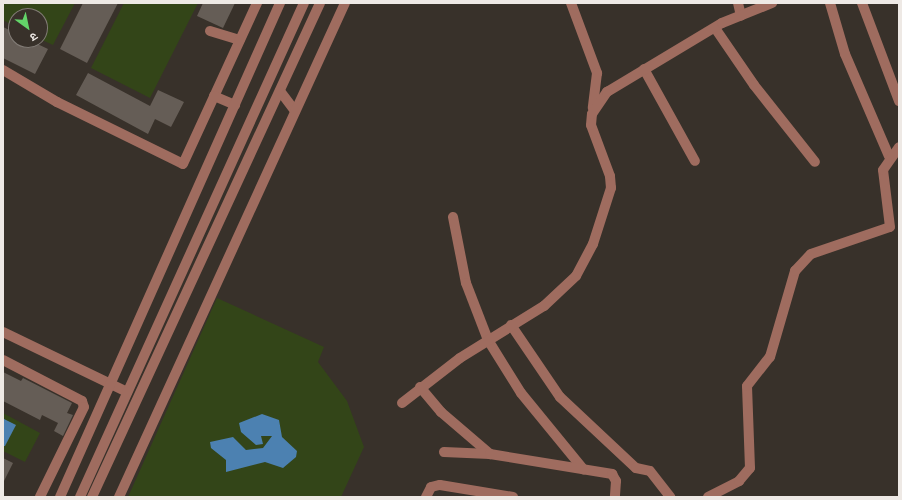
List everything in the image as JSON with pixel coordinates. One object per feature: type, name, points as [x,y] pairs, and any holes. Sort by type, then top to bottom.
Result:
[{"type":"street","points":[[3,70],[57,102],[183,164],[257,3]]},
{"type":"street","points":[[60,497],[280,3]]},
{"type":"street","points":[[80,497],[304,3]]},
{"type":"street","points":[[92,497],[320,3]]},
{"type":"street","points":[[119,497],[292,107],[345,3]]},
{"type":"street","points":[[402,403],[420,387],[488,340],[512,326],[568,286],[593,244],[608,203],[610,176],[592,135],[592,114],[597,73],[571,3]]},
{"type":"street","points":[[738,3],[741,16]]},
{"type":"street","points":[[592,114],[607,92],[644,69],[715,28],[772,3]]},
{"type":"street","points":[[830,3],[845,54],[889,156]]},
{"type":"street","points":[[862,3],[899,101]]},
{"type":"street","points":[[715,28],[754,85],[815,162]]},
{"type":"street","points":[[210,31],[240,40]]},
{"type":"street","points":[[644,69],[695,162]]},
{"type":"street","points":[[280,91],[292,107]]},
{"type":"street","points":[[214,96],[235,105]]},
{"type":"street","points":[[708,497],[739,481],[750,468],[747,386],[770,357],[799,264],[826,247],[890,227],[883,170],[889,156],[899,146]]},
{"type":"street","points":[[453,217],[466,283],[488,340],[521,394],[584,470]]},
{"type":"street","points":[[512,326],[560,397],[636,468],[650,471],[670,497]]},
{"type":"street","points":[[3,332],[127,392]]},
{"type":"street","points":[[3,360],[82,401],[81,415],[40,497]]},
{"type":"street","points":[[420,387],[441,412],[490,454]]},
{"type":"street","points":[[444,452],[490,454],[612,474],[615,497]]},
{"type":"street","points":[[53,471],[68,479]]},
{"type":"street","points":[[426,497],[431,487],[440,485],[513,497]]},
{"type":"green space","points":[[3,3],[75,3],[53,45],[48,43],[48,8],[8,8],[8,23],[3,20]]},
{"type":"green space","points":[[124,3],[198,3],[150,98],[91,68]]},
{"type":"green space","points":[[217,298],[324,347],[318,362],[347,401],[364,447],[341,497],[128,497]]},
{"type":"green space","points":[[3,413],[40,433],[25,462],[3,451]]},
{"type":"water","points":[[262,414],[279,420],[282,437],[297,451],[296,457],[283,468],[265,462],[226,472],[226,460],[211,448],[210,442],[233,437],[246,450],[263,448],[272,436],[261,436],[263,444],[256,445],[241,432],[239,423]]},
{"type":"water","points":[[4,419],[16,425],[5,446],[3,446]]},
{"type":"building","points":[[83,3],[118,3],[87,63],[60,49]]},
{"type":"building","points":[[203,3],[235,3],[223,28],[197,16]]},
{"type":"building","points":[[3,27],[8,29],[8,48],[48,49],[35,74],[3,58]]},
{"type":"building","points":[[88,73],[150,106],[158,90],[184,102],[171,127],[155,119],[148,134],[76,95]]},
{"type":"building","points":[[3,372],[21,381],[23,378],[72,403],[67,413],[73,415],[63,436],[54,431],[58,423],[42,415],[40,420],[3,401]]},
{"type":"building","points":[[3,458],[13,463],[3,483]]}]
